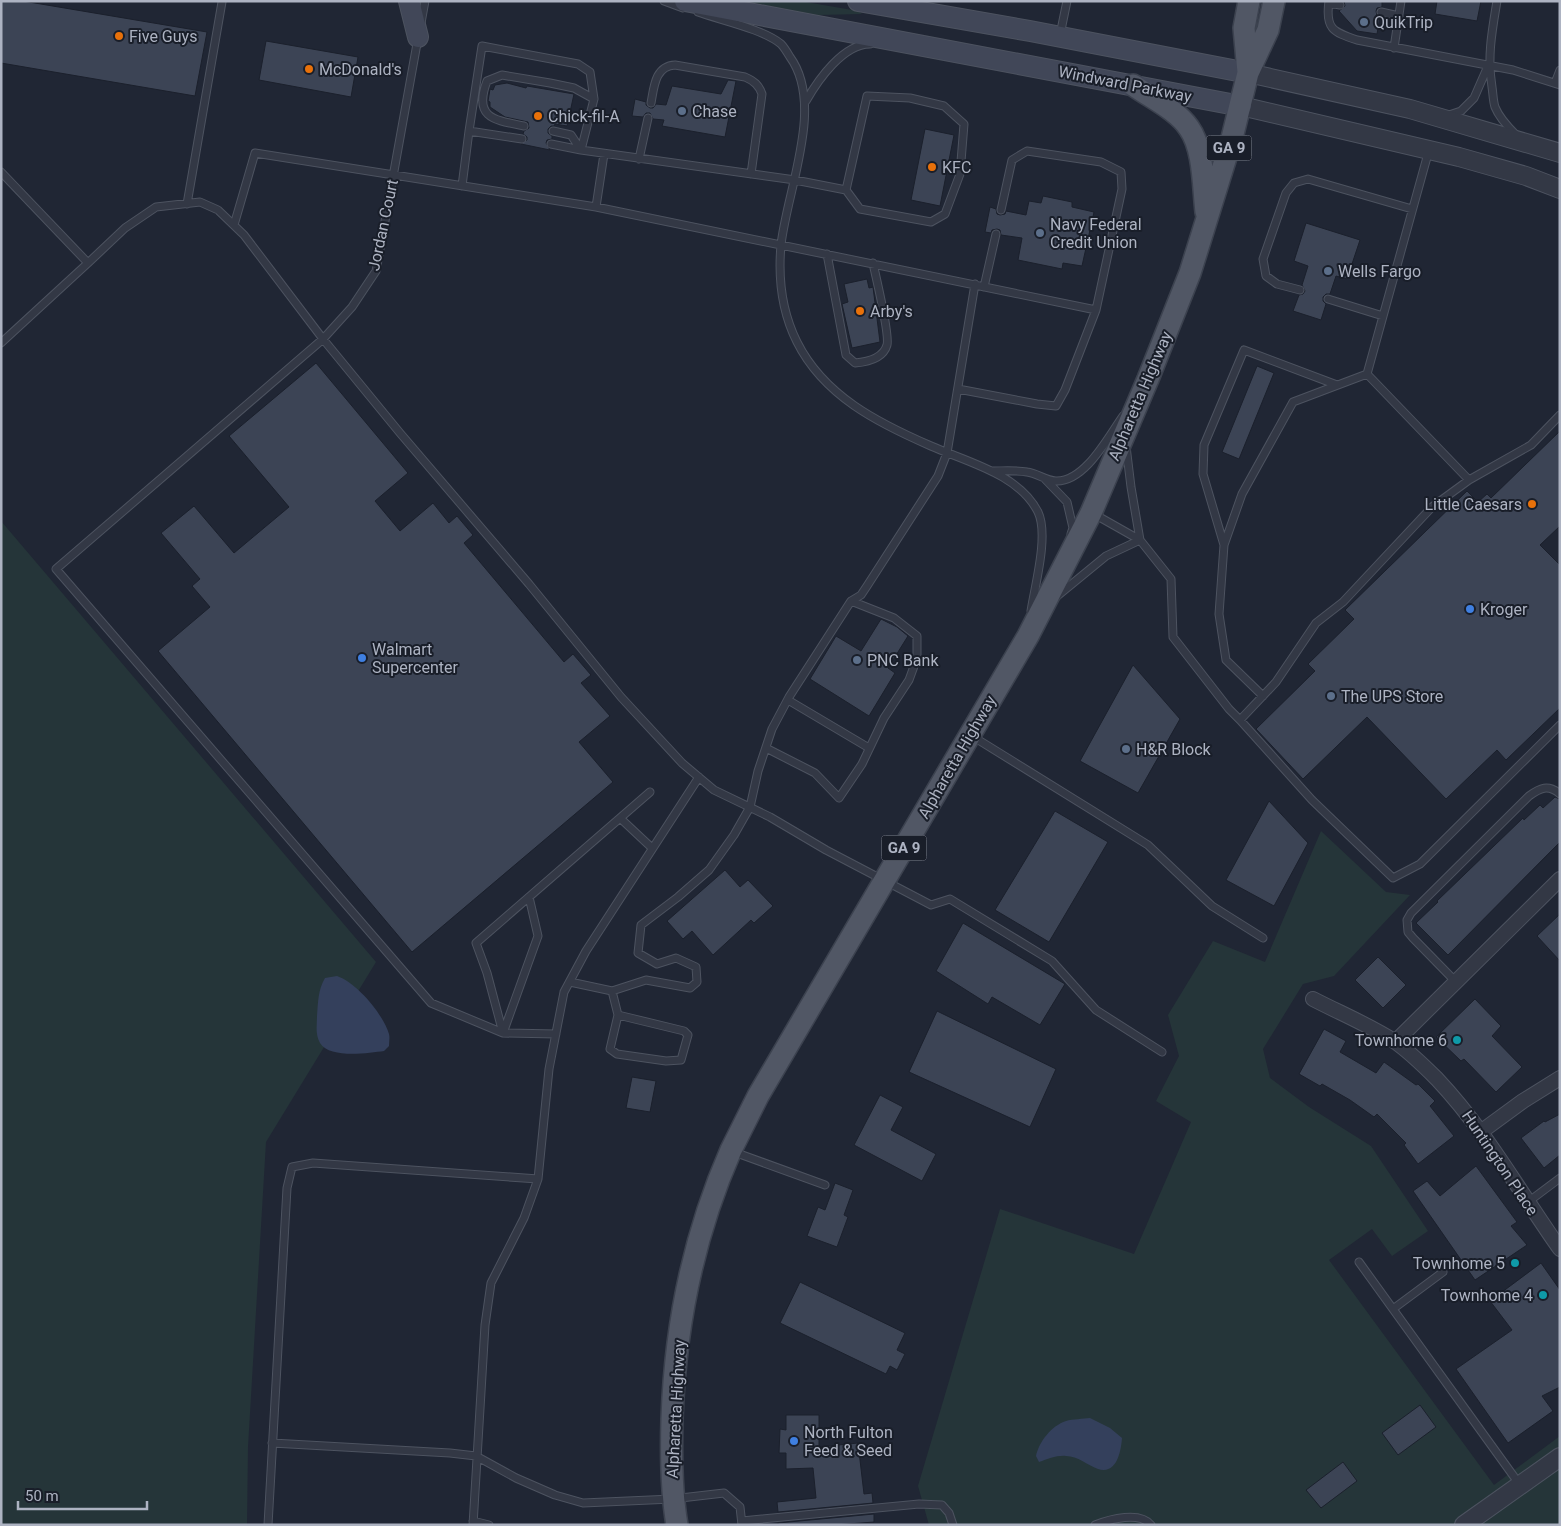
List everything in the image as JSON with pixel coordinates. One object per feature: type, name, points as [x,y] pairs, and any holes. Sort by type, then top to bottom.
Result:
[{"type":"main road","points":[[409,1],[418,37]]},
{"type":"main road","name":"Windward Parkway","points":[[686,1],[1241,106]]},
{"type":"main road","points":[[858,1],[1248,72]]},
{"type":"main road","name":"GA 9","points":[[1248,1],[1244,28],[1248,72]]},
{"type":"main road","name":"GA 9","points":[[1248,72],[1268,30],[1274,1]]},
{"type":"main road","name":"Alpharetta Highway","points":[[677,1525],[672,1499],[672,1416],[678,1343],[690,1277],[698,1246],[731,1151],[758,1096],[1028,636],[1091,513],[1148,379],[1190,273],[1241,106],[1248,72]]},
{"type":"main road","points":[[1133,85],[1175,114],[1190,128],[1198,150],[1206,222]]},
{"type":"street","points":[[1248,72],[1410,109],[1560,153]]},
{"type":"street","name":"Windward Parkway","points":[[1241,106],[1429,150],[1526,176],[1560,188]]},
{"type":"street","points":[[1395,1042],[1560,879]]},
{"type":"street","name":"Huntington Place","points":[[1313,998],[1395,1042],[1420,1063],[1455,1098],[1482,1131],[1560,1249]]},
{"type":"street","points":[[1482,1131],[1522,1101],[1560,1078]]},
{"type":"street","points":[[1464,1525],[1560,1457]]},
{"type":"lane","name":"Jordan Court","points":[[425,1],[376,271],[352,308],[323,339],[56,569],[431,1003],[504,1033]]},
{"type":"lane","points":[[664,1],[765,34],[781,44],[795,63],[803,83],[806,101],[800,157],[781,244],[780,278],[784,311],[797,343],[817,374],[840,397],[866,415],[947,453],[992,470],[1023,492],[1038,513],[1044,537],[1028,636]]},
{"type":"lane","points":[[1060,37],[1066,1]]},
{"type":"lane","points":[[1394,48],[1401,1]]},
{"type":"lane","points":[[1497,1],[1490,41],[1489,66],[1495,107],[1507,126],[1523,142]]},
{"type":"lane","points":[[187,204],[222,2]]},
{"type":"lane","points":[[1340,5],[1329,2],[1327,18],[1336,33],[1357,40],[1513,70],[1558,84],[1560,70]]},
{"type":"lane","points":[[1381,12],[1399,16]]},
{"type":"lane","points":[[806,101],[820,78],[831,66],[848,52],[863,44],[922,45]]},
{"type":"lane","points":[[462,186],[482,46],[578,64],[590,72],[594,100],[581,150]]},
{"type":"lane","points":[[651,103],[655,80],[667,65],[745,77],[754,81],[760,87],[762,94],[751,174]]},
{"type":"lane","points":[[1440,118],[1461,111],[1474,98],[1489,66]]},
{"type":"lane","points":[[524,126],[496,120],[486,114],[482,94],[487,81],[502,75],[550,83],[574,88],[594,100]]},
{"type":"lane","points":[[551,144],[604,154],[795,180],[846,190],[860,209],[931,222],[945,214],[960,174],[964,124],[944,106],[910,98],[867,96],[846,190]]},
{"type":"lane","points":[[639,159],[648,118]]},
{"type":"lane","points":[[469,131],[522,139]]},
{"type":"lane","points":[[553,131],[571,136],[581,150]]},
{"type":"lane","points":[[1367,374],[1429,150]]},
{"type":"lane","points":[[958,389],[1056,406],[1065,390],[1096,310],[1122,189],[1121,172],[1101,162],[1027,151],[1012,160],[1001,210]]},
{"type":"lane","points":[[234,225],[255,153],[596,207],[1096,310]]},
{"type":"lane","points":[[596,207],[604,154]]},
{"type":"lane","points":[[1,172],[88,263]]},
{"type":"lane","points":[[1300,290],[1277,284],[1266,276],[1263,259],[1286,193],[1294,183],[1308,178],[1412,209]]},
{"type":"lane","points":[[1,343],[125,228],[156,207],[200,202],[218,210],[244,235],[323,339],[400,434],[523,577],[622,697],[682,763],[714,790],[770,817],[826,850],[931,905],[950,900],[1052,961],[1096,1010],[1162,1052]]},
{"type":"lane","points":[[984,287],[996,234]]},
{"type":"lane","points":[[827,254],[846,355],[855,363],[867,362],[880,356],[887,345],[887,332],[873,263]]},
{"type":"lane","points":[[570,982],[612,991],[646,980],[690,988],[698,982],[696,967],[676,958],[656,964],[638,953],[641,925],[709,870],[734,835],[750,807],[758,771],[772,729],[788,700],[851,601],[861,595],[868,586],[938,476],[947,453],[975,284]]},
{"type":"lane","points":[[1328,299],[1383,316]]},
{"type":"lane","points":[[1224,545],[1203,474],[1204,445],[1244,350],[1337,385]]},
{"type":"lane","points":[[1263,696],[1226,660],[1219,614],[1224,545],[1242,494],[1293,402],[1367,374]]},
{"type":"lane","points":[[1367,374],[1469,480]]},
{"type":"lane","points":[[992,470],[1028,472],[1055,481],[1079,474],[1098,451],[1148,379]]},
{"type":"lane","points":[[1240,720],[1276,682],[1316,623],[1342,602],[1432,507],[1469,480],[1531,445],[1560,415]]},
{"type":"lane","points":[[1125,434],[1140,540]]},
{"type":"lane","points":[[1043,477],[1067,502],[1073,528],[1052,589]]},
{"type":"lane","points":[[1091,513],[1140,540],[1171,579],[1173,637],[1229,709],[1312,800],[1393,878],[1420,864],[1560,725]]},
{"type":"lane","points":[[1041,612],[1066,588],[1106,556],[1140,540]]},
{"type":"lane","points":[[766,748],[815,773],[839,798],[862,764],[884,718],[908,680],[917,658],[917,636],[894,618],[851,601]]},
{"type":"lane","points":[[788,700],[869,748]]},
{"type":"lane","points":[[970,735],[1148,845],[1212,906],[1263,938]]},
{"type":"lane","points":[[489,1525],[473,1523],[485,1325],[491,1283],[524,1218],[538,1179],[550,1069],[564,992],[586,952],[699,777]]},
{"type":"lane","points":[[1456,982],[1408,932],[1406,920],[1411,912],[1529,796],[1544,788],[1551,788],[1560,794]]},
{"type":"lane","points":[[504,1033],[487,973],[476,943],[650,792]]},
{"type":"lane","points":[[620,818],[652,848]]},
{"type":"lane","points":[[504,1033],[538,936],[529,897]]},
{"type":"lane","points":[[612,991],[618,1015],[610,1049],[617,1054],[666,1061],[681,1060],[688,1035],[684,1031],[618,1015]]},
{"type":"lane","points":[[504,1033],[556,1034]]},
{"type":"lane","points":[[731,1151],[825,1185]]},
{"type":"lane","points":[[268,1525],[287,1188],[292,1167],[313,1164],[538,1179]]},
{"type":"lane","points":[[1528,1202],[1560,1178]]},
{"type":"lane","points":[[1359,1262],[1520,1485]]},
{"type":"lane","points":[[1393,1309],[1443,1272]]},
{"type":"lane","points":[[272,1443],[476,1456],[516,1478],[555,1495],[583,1503],[672,1499],[724,1493],[740,1507],[742,1523],[920,1504],[942,1505],[949,1513],[953,1525]]},
{"type":"lane","points":[[1096,1525],[1133,1517],[1147,1520],[1151,1525]]},
{"type":"shaded area","points":[[744,1],[800,1],[858,11],[862,14],[818,15]]},
{"type":"shaded area","points":[[1,521],[376,962],[266,1142],[248,1447],[247,1525],[1,1525]]},
{"type":"shaded area","points":[[1321,831],[1386,892],[1410,895],[1334,976],[1303,984],[1263,1049],[1270,1078],[1309,1107],[1371,1146],[1428,1231],[1392,1256],[1372,1229],[1329,1260],[1494,1485],[1560,1436],[1560,1525],[929,1525],[918,1486],[1000,1209],[1134,1254],[1191,1122],[1156,1101],[1179,1056],[1168,1015],[1213,941],[1265,962]]},
{"type":"water","points":[[337,976],[361,992],[381,1017],[389,1034],[389,1046],[384,1051],[359,1054],[340,1053],[325,1048],[320,1043],[317,1030],[320,992],[325,978]]},
{"type":"water","points":[[1090,1418],[1110,1428],[1122,1438],[1117,1461],[1110,1469],[1098,1469],[1070,1456],[1039,1462],[1036,1456],[1043,1440],[1055,1427],[1066,1421]]},
{"type":"building","points":[[1,1],[23,1],[207,32],[195,96],[1,63]]},
{"type":"building","name":"QuikTrip","points":[[1344,1],[1382,1],[1382,7],[1377,8],[1376,11],[1377,16],[1380,17],[1377,34],[1357,31],[1339,11],[1345,6]]},
{"type":"building","points":[[1437,1],[1481,1],[1477,21],[1435,14]]},
{"type":"building","name":"McDonald's","points":[[266,41],[358,57],[351,97],[259,80]]},
{"type":"building","name":"Chase","points":[[728,80],[736,81],[725,137],[662,126],[664,120],[653,119],[650,113],[646,113],[643,117],[632,116],[635,99],[646,102],[646,105],[653,108],[656,104],[666,105],[672,86],[721,94]]},
{"type":"building","name":"Chick-fil-A","points":[[507,83],[526,88],[527,86],[574,94],[567,126],[555,124],[548,129],[552,139],[547,140],[546,143],[550,150],[521,144],[527,140],[527,137],[523,134],[529,128],[528,122],[505,117],[490,107],[490,102],[488,101],[490,89],[493,90],[495,85]]},
{"type":"building","name":"KFC","points":[[925,129],[954,135],[940,206],[911,200]]},
{"type":"building","name":"Navy Federal Credit Union","points":[[1043,196],[1072,202],[1072,207],[1094,212],[1082,266],[1063,263],[1062,269],[1018,260],[1022,238],[1001,235],[1000,230],[997,229],[992,230],[991,233],[985,232],[990,207],[996,209],[997,214],[1000,215],[1005,214],[1006,211],[1026,215],[1029,201],[1041,203]]},
{"type":"building","name":"Wells Fargo","points":[[1306,223],[1360,240],[1347,279],[1336,276],[1330,294],[1326,294],[1323,297],[1323,301],[1326,304],[1321,320],[1293,311],[1299,295],[1305,291],[1302,285],[1308,266],[1294,261]]},
{"type":"building","name":"Arby's","points":[[867,279],[869,288],[873,287],[880,342],[852,348],[842,304],[848,302],[844,284]]},
{"type":"building","name":"Walmart Supercenter","points":[[316,363],[408,473],[375,501],[400,531],[433,503],[449,523],[457,516],[473,535],[464,543],[564,662],[573,654],[591,675],[581,683],[610,716],[579,742],[613,782],[412,952],[158,651],[210,607],[192,586],[200,579],[161,533],[194,506],[234,553],[289,507],[229,436]]},
{"type":"building","points":[[1257,366],[1274,373],[1239,459],[1222,452]]},
{"type":"building","points":[[1560,431],[1560,526],[1540,545],[1560,565],[1560,708],[1506,760],[1497,750],[1446,799],[1367,717],[1303,779],[1256,729],[1315,671],[1308,664],[1354,619],[1345,610],[1467,491],[1478,502],[1487,494],[1491,498]]},
{"type":"building","name":"PNC Bank","points":[[881,619],[897,627],[908,636],[888,668],[895,673],[869,716],[810,679],[836,636],[861,651]]},
{"type":"building","points":[[1133,665],[1180,719],[1138,793],[1080,761]]},
{"type":"building","points":[[1555,797],[1560,799],[1560,842],[1448,955],[1416,923],[1523,818],[1524,820],[1540,805],[1543,808]]},
{"type":"building","points":[[1269,801],[1308,843],[1274,906],[1226,880]]},
{"type":"building","points":[[1055,811],[1108,842],[1049,942],[995,910]]},
{"type":"building","points":[[725,870],[740,887],[748,880],[773,906],[754,923],[751,920],[713,955],[692,931],[683,939],[667,921]]},
{"type":"building","points":[[1560,914],[1560,961],[1537,936]]},
{"type":"building","points":[[963,923],[1065,984],[1040,1025],[992,997],[988,1004],[936,971]]},
{"type":"building","points":[[1378,957],[1406,985],[1383,1008],[1355,980]]},
{"type":"building","points":[[1475,999],[1501,1026],[1492,1036],[1522,1067],[1496,1092],[1464,1059],[1461,1061],[1436,1037]]},
{"type":"building","points":[[937,1011],[1056,1069],[1030,1127],[909,1072]]},
{"type":"building","points":[[1324,1029],[1346,1041],[1340,1052],[1376,1073],[1384,1062],[1416,1085],[1418,1084],[1435,1101],[1430,1106],[1454,1136],[1418,1164],[1404,1145],[1406,1143],[1377,1114],[1374,1117],[1350,1100],[1322,1084],[1320,1086],[1299,1074]]},
{"type":"building","points":[[632,1077],[656,1081],[650,1112],[626,1108]]},
{"type":"building","points":[[880,1095],[903,1107],[891,1130],[936,1154],[922,1181],[854,1145]]},
{"type":"building","points":[[1560,1114],[1560,1155],[1544,1168],[1521,1138],[1544,1121]]},
{"type":"building","points":[[1476,1166],[1517,1222],[1511,1226],[1527,1245],[1475,1280],[1413,1191],[1427,1181],[1440,1196]]},
{"type":"building","points":[[835,1183],[853,1190],[844,1215],[848,1217],[837,1247],[807,1236],[818,1207],[825,1210]]},
{"type":"building","points":[[1541,1263],[1560,1290],[1560,1387],[1542,1396],[1553,1411],[1508,1443],[1456,1369],[1512,1330],[1490,1301]]},
{"type":"building","points":[[800,1282],[905,1333],[897,1350],[905,1354],[897,1370],[890,1366],[886,1374],[780,1323]]},
{"type":"building","points":[[1420,1405],[1436,1427],[1398,1455],[1382,1433]]},
{"type":"building","points":[[786,1415],[819,1415],[819,1447],[858,1443],[864,1494],[872,1493],[873,1503],[778,1512],[777,1502],[816,1498],[813,1468],[786,1469],[786,1453],[779,1453],[780,1429],[786,1430]]},
{"type":"building","points":[[1343,1462],[1357,1481],[1321,1508],[1306,1490]]},
{"type":"building","points":[[874,1514],[874,1522],[835,1525],[778,1525],[778,1523]]},
{"type":"place","name":"QuikTrip","points":[[1364,22]]},
{"type":"place","name":"Five Guys","points":[[119,36]]},
{"type":"place","name":"McDonald's","points":[[309,69]]},
{"type":"place","name":"Chase","points":[[682,111]]},
{"type":"place","name":"Chick-fil-A","points":[[538,116]]},
{"type":"place","name":"KFC","points":[[932,167]]},
{"type":"place","name":"Navy Federal Credit Union","points":[[1040,233]]},
{"type":"place","name":"Wells Fargo","points":[[1328,271]]},
{"type":"place","name":"Arby's","points":[[860,311]]},
{"type":"place","name":"Little Caesars","points":[[1532,504]]},
{"type":"place","name":"Kroger","points":[[1470,609]]},
{"type":"place","name":"Walmart Supercenter","points":[[362,658]]},
{"type":"place","name":"PNC Bank","points":[[857,660]]},
{"type":"place","name":"The UPS Store","points":[[1331,696]]},
{"type":"place","name":"H&R Block","points":[[1126,749]]},
{"type":"place","name":"Townhome 6","points":[[1457,1040]]},
{"type":"place","name":"Townhome 5","points":[[1515,1263]]},
{"type":"place","name":"Townhome 4","points":[[1543,1295]]},
{"type":"place","name":"North Fulton Feed & Seed","points":[[794,1441]]}]
